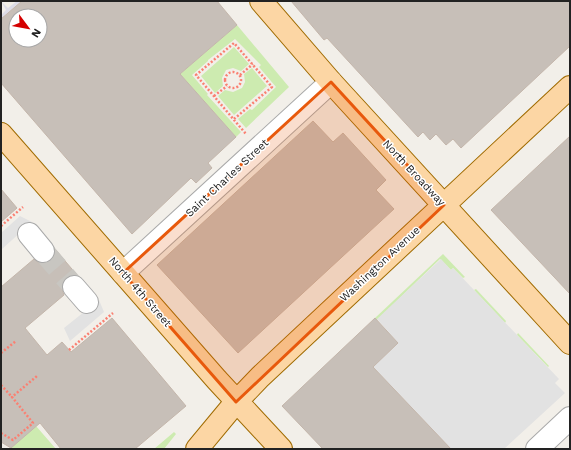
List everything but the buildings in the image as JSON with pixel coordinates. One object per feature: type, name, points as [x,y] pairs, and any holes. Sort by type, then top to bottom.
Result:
[{"type":"main road","name":"North Broadway","points":[[261,1],[330,82],[570,343]]},
{"type":"main road","name":"Washington Avenue","points":[[197,449],[236,402],[260,377],[570,87]]},
{"type":"main road","name":"North 4th Street","points":[[1,134],[236,402],[280,449]]},
{"type":"street","name":"Saint Charles Street","points":[[123,273],[330,82]]},
{"type":"street","points":[[29,234],[43,251]]},
{"type":"street","points":[[537,449],[570,418]]},
{"type":"path","points":[[234,119],[272,87],[234,43],[196,75],[242,129]]},
{"type":"path","points":[[240,75],[253,64]]},
{"type":"path","points":[[233,72],[240,75],[242,80],[238,88],[232,89],[227,86],[225,78],[228,74],[233,72]]},
{"type":"path","points":[[214,96],[227,86]]},
{"type":"path","points":[[1,226],[23,207]]},
{"type":"path","points":[[70,350],[113,313]]},
{"type":"path","points":[[1,353],[16,341]]},
{"type":"path","points":[[12,398],[37,376]]},
{"type":"path","points":[[1,385],[33,422],[13,440],[1,433]]},
{"type":"highlighted area","points":[[331,82],[444,205],[236,402],[123,273]]},
{"type":"green space","points":[[237,25],[289,87],[246,128],[238,119],[250,109],[252,110],[276,87],[259,67],[261,65],[235,39],[208,60],[192,75],[208,94],[207,95],[241,132],[236,137],[180,74]]},
{"type":"green space","points":[[234,47],[249,64],[241,71],[233,68],[226,70],[222,78],[223,86],[215,93],[201,76]]},
{"type":"green space","points":[[252,68],[267,86],[234,115],[218,96],[225,90],[233,92],[242,88],[245,82],[244,74]]},
{"type":"green space","points":[[443,254],[465,277],[463,278],[453,268],[451,270],[440,259],[377,320],[375,318]]},
{"type":"green space","points":[[476,289],[506,321],[505,323],[474,290]]},
{"type":"green space","points":[[518,333],[549,366],[548,367],[517,335]]},
{"type":"green space","points":[[36,426],[56,449],[10,449],[11,448]]},
{"type":"green space","points":[[174,432],[176,434],[164,449],[154,449]]},
{"type":"shaded area","points":[[1,1],[8,8],[8,13],[1,19],[1,15],[6,10]]},
{"type":"shaded area","points":[[17,1],[22,1],[14,8],[8,8]]},
{"type":"shaded area","points":[[20,216],[32,222],[2,249],[1,233]]},
{"type":"shaded area","points":[[441,259],[451,270],[453,268],[559,379],[555,383],[565,393],[504,449],[451,449],[373,367],[398,343],[377,319]]},
{"type":"shaded area","points":[[99,300],[104,312],[70,341],[64,328]]},
{"type":"tunnel","points":[[43,251],[74,287]]}]
